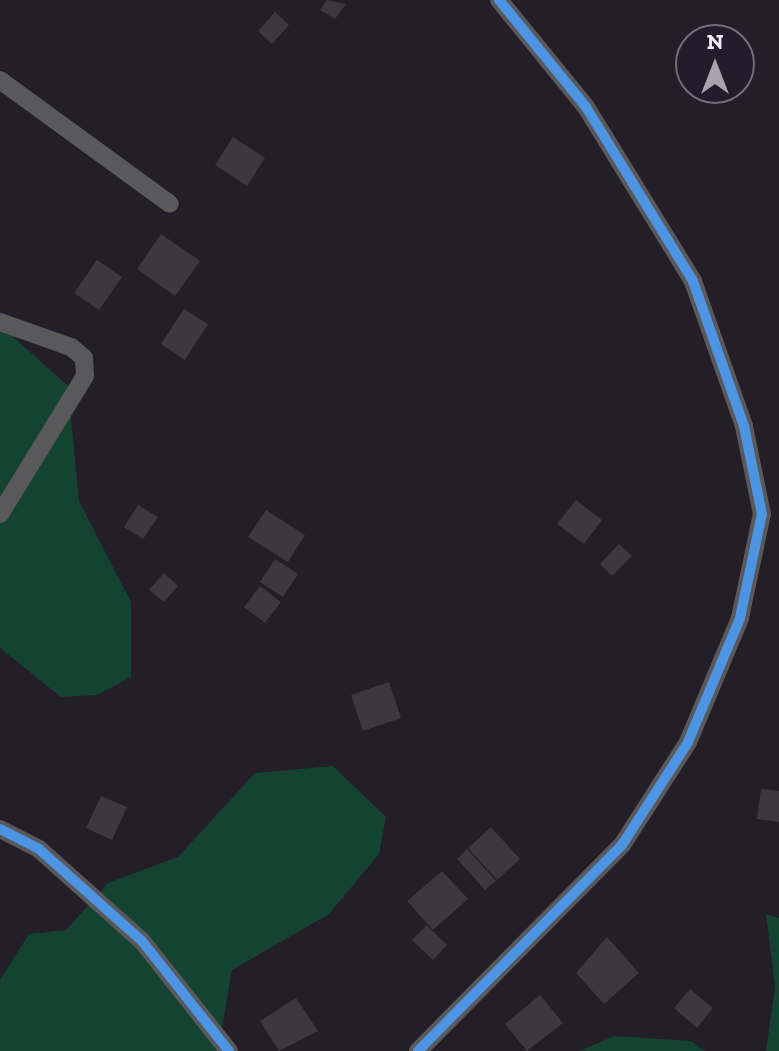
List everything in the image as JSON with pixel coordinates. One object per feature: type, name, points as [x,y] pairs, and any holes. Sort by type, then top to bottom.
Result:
[{"type":"street","points":[[418,1051],[622,845],[680,755],[740,618],[762,514],[744,426],[693,281],[586,107],[499,0]]},
{"type":"street","points":[[0,80],[170,204]]},
{"type":"street","points":[[0,322],[71,347],[84,358],[85,376],[0,514]]},
{"type":"street","points":[[0,829],[39,849],[142,941],[229,1051]]},
{"type":"green space","points":[[0,325],[68,386],[79,501],[131,602],[131,677],[97,695],[61,697],[0,648]]},
{"type":"green space","points":[[333,766],[386,817],[379,854],[329,914],[232,970],[218,1051],[0,1051],[0,980],[29,934],[66,930],[108,883],[178,857],[255,773]]},
{"type":"green space","points":[[766,914],[779,918],[779,1051],[766,1051],[775,987]]},
{"type":"green space","points":[[614,1036],[691,1041],[705,1051],[580,1051]]},
{"type":"building","points":[[327,0],[346,4],[335,19],[320,10]]},
{"type":"building","points":[[275,12],[289,25],[272,44],[258,31]]},
{"type":"building","points":[[233,137],[265,158],[247,186],[215,165]]},
{"type":"building","points":[[161,234],[200,261],[175,296],[137,269]]},
{"type":"building","points":[[97,260],[122,277],[99,310],[74,293]]},
{"type":"building","points":[[184,309],[208,324],[185,360],[161,344]]},
{"type":"building","points":[[576,500],[602,520],[584,544],[557,524]]},
{"type":"building","points":[[138,505],[158,517],[143,539],[124,527]]},
{"type":"building","points":[[266,510],[305,535],[288,562],[248,537]]},
{"type":"building","points":[[619,544],[632,556],[612,576],[600,564]]},
{"type":"building","points":[[275,559],[298,574],[283,597],[260,582]]},
{"type":"building","points":[[164,573],[178,586],[164,602],[149,590]]},
{"type":"building","points":[[260,586],[281,602],[265,623],[244,607]]},
{"type":"building","points":[[389,682],[401,718],[363,731],[351,695]]},
{"type":"building","points":[[761,789],[779,791],[779,822],[757,819]]},
{"type":"building","points":[[101,796],[127,807],[112,840],[86,828]]},
{"type":"building","points":[[491,827],[520,859],[497,880],[468,848]]},
{"type":"building","points":[[467,849],[496,881],[485,890],[457,859]]},
{"type":"building","points":[[442,871],[468,899],[433,930],[407,901]]},
{"type":"building","points":[[427,925],[447,945],[433,960],[412,940]]},
{"type":"building","points":[[607,937],[639,973],[604,1004],[576,973]]},
{"type":"building","points":[[690,989],[713,1008],[697,1028],[674,1008]]},
{"type":"building","points":[[540,995],[563,1023],[527,1051],[505,1024]]},
{"type":"building","points":[[296,998],[318,1031],[279,1051],[260,1021]]},
{"type":"cycle path","points":[[418,1051],[622,845],[688,742],[740,618],[762,514],[744,426],[693,281],[586,107],[499,0]]},
{"type":"cycle path","points":[[0,829],[39,849],[142,941],[229,1051]]}]
